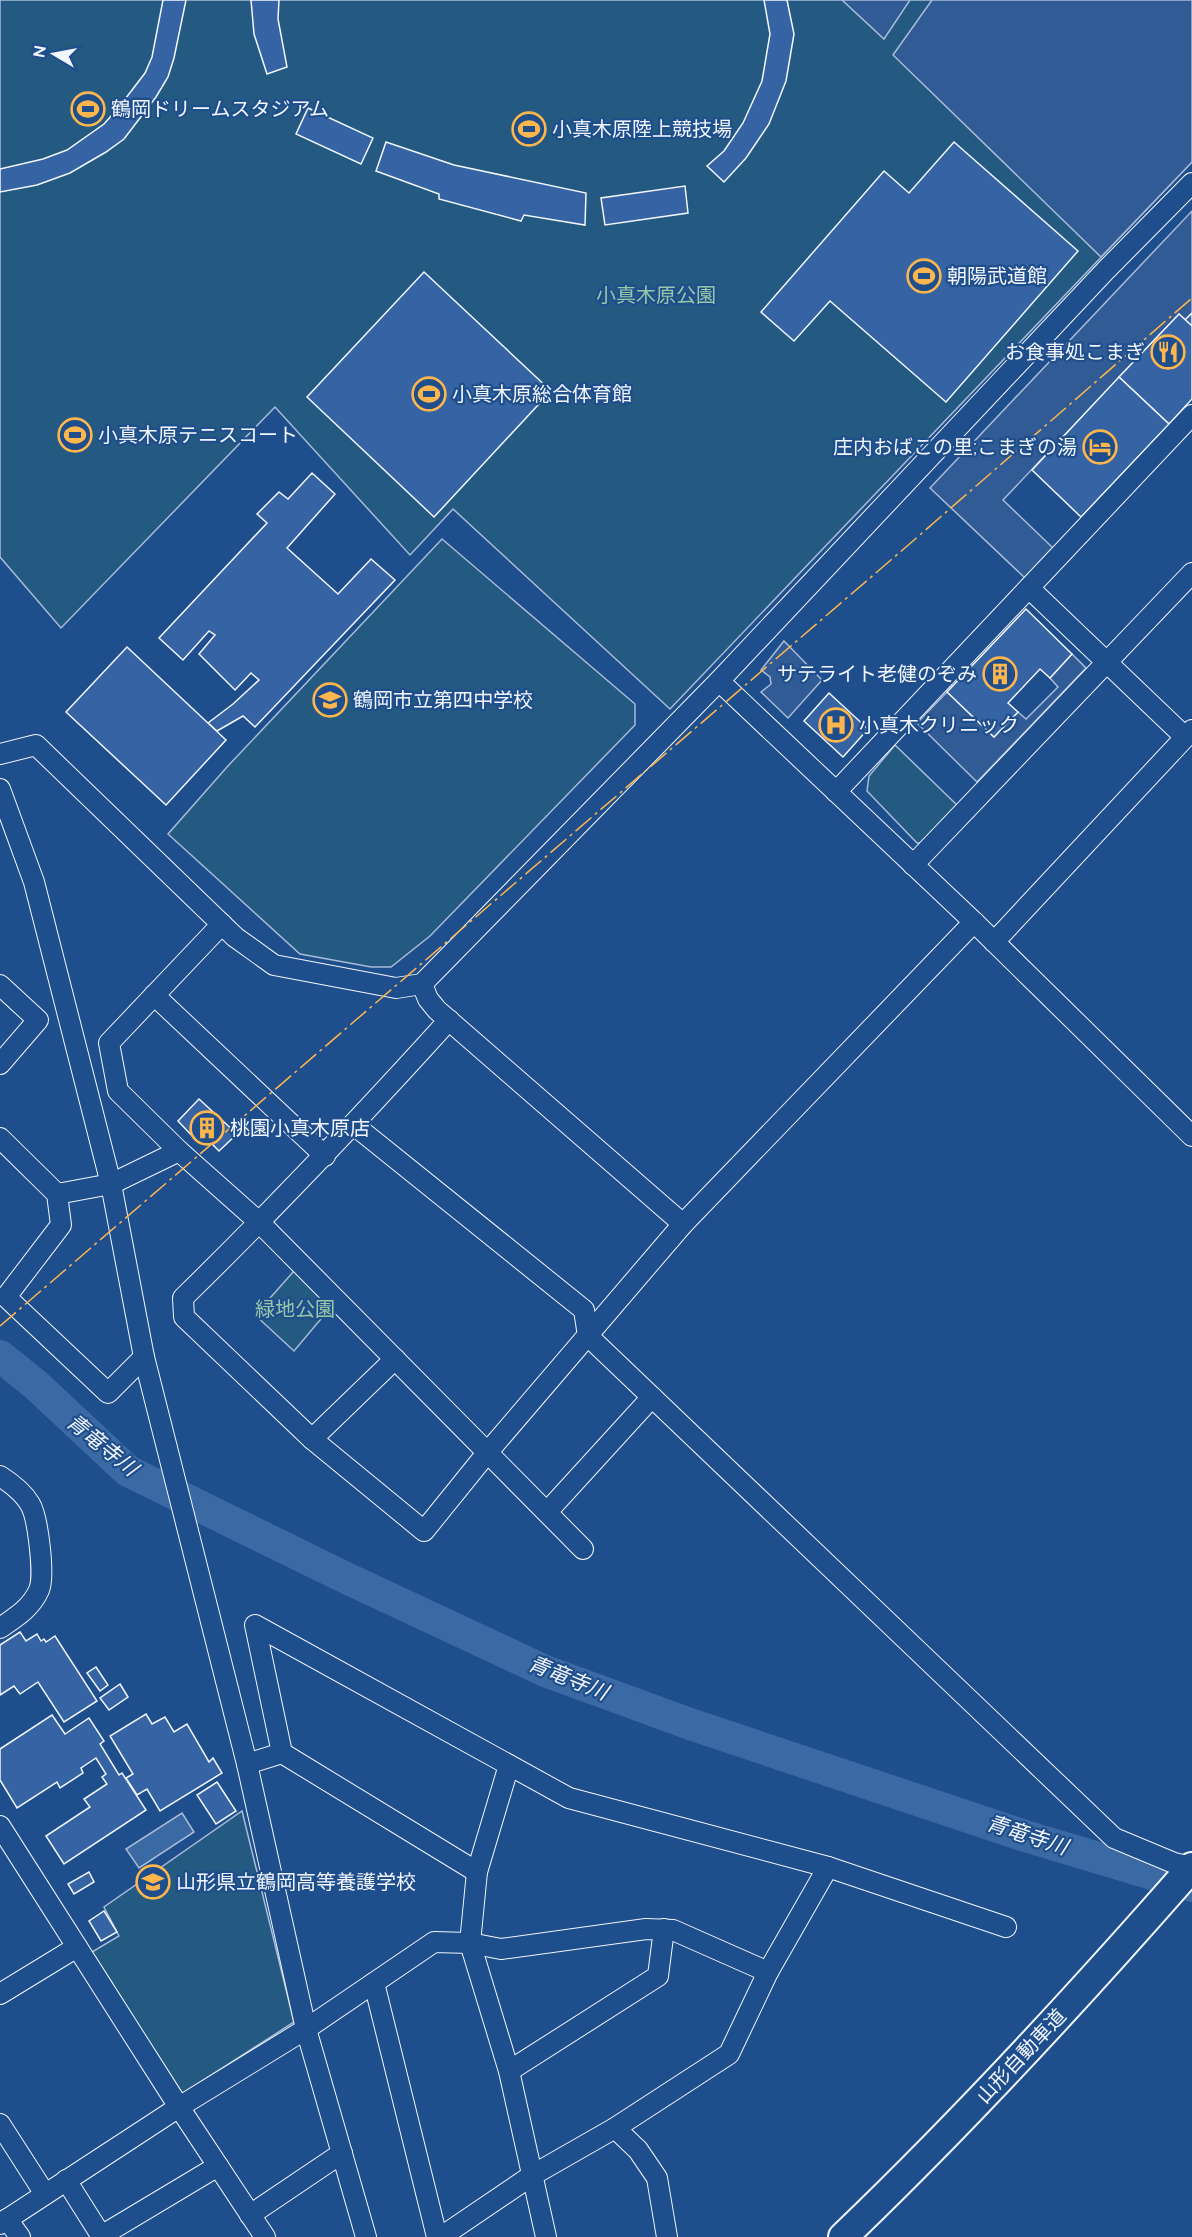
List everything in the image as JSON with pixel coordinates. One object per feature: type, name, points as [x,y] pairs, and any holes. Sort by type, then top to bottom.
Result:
[{"type":"highway","name":"山形自動車道","points":[[843,2237],[915,2168],[1101,1971],[1192,1867]]},
{"type":"street","points":[[0,754],[36,746],[222,924],[256,954],[274,965],[396,988],[422,984],[719,681],[1106,270],[1192,183]]},
{"type":"street","points":[[836,792],[1192,415]]},
{"type":"street","points":[[913,865],[1192,573]]},
{"type":"street","points":[[994,942],[1188,734],[1106,663],[1029,588]]},
{"type":"street","points":[[719,681],[974,922],[1192,1136]]},
{"type":"street","points":[[0,789],[34,882],[111,1184],[144,1357],[246,1764],[306,2029],[366,2237]]},
{"type":"street","points":[[449,1020],[325,1156],[183,1298],[184,1317],[312,1439],[424,1531],[487,1453],[683,1224],[974,922]]},
{"type":"street","points":[[222,924],[109,1043],[118,1091],[179,1151],[260,1223],[583,1549]]},
{"type":"street","points":[[422,984],[428,999],[449,1020],[683,1224]]},
{"type":"street","points":[[0,985],[38,1020],[0,1064]]},
{"type":"street","points":[[154,995],[325,1156]]},
{"type":"street","points":[[354,1125],[584,1310],[588,1336],[1114,1838],[1174,1863],[1192,1867]]},
{"type":"street","points":[[0,1138],[57,1194],[61,1225],[6,1297],[108,1393],[144,1357]]},
{"type":"street","points":[[57,1194],[111,1184],[179,1151]]},
{"type":"street","points":[[312,1439],[395,1359]]},
{"type":"street","points":[[547,1512],[652,1397]]},
{"type":"street","points":[[0,1476],[12,1483],[31,1504],[40,1542],[40,1588],[28,1608],[0,1628]]},
{"type":"street","points":[[477,1872],[282,1753],[255,1625],[569,1798],[828,1867],[1006,1927]]},
{"type":"street","points":[[246,1764],[282,1753]]},
{"type":"street","points":[[510,1765],[477,1872],[470,1943],[509,2071],[546,2237]]},
{"type":"street","points":[[0,1826],[264,2237]]},
{"type":"street","points":[[374,1983],[439,2237],[531,2176],[615,2128],[729,2054],[768,1972],[828,1867]]},
{"type":"street","points":[[20,2237],[4,2221],[179,2107],[306,2029],[434,1942],[470,1943],[501,1949],[646,1929],[663,1929],[673,1930],[768,1972]]},
{"type":"street","points":[[509,2071],[658,1976],[663,1929]]},
{"type":"street","points":[[0,1994],[77,1947]]},
{"type":"street","points":[[0,2124],[45,2194]]},
{"type":"street","points":[[615,2128],[638,2150],[657,2178],[667,2237]]},
{"type":"street","points":[[250,2215],[342,2153]]},
{"type":"street","points":[[66,2180],[102,2236],[218,2166]]},
{"type":"green space","name":"小真木原公園","points":[[0,0],[1192,0],[1192,162],[670,709],[453,509],[410,555],[275,407],[61,628],[0,557]]},
{"type":"green space","points":[[442,539],[635,704],[635,725],[430,936],[391,967],[371,967],[300,954],[168,834],[227,767]]},
{"type":"green space","points":[[895,745],[959,807],[927,843],[917,843],[867,791],[869,776]]},
{"type":"green space","name":"緑地公園","points":[[294,1271],[331,1307],[294,1351],[255,1315]]},
{"type":"green space","points":[[242,1811],[294,2022],[182,2094],[92,1952],[119,1936],[104,1907]]},
{"type":"shaded area","points":[[842,0],[910,0],[884,39]]},
{"type":"shaded area","points":[[932,0],[1192,0],[1192,162],[1101,257],[893,55]]},
{"type":"shaded area","points":[[1192,211],[1192,313],[1185,320],[1179,314],[1003,500],[1053,548],[1025,578],[930,488]]},
{"type":"shaded area","points":[[784,641],[822,680],[788,718],[761,692],[771,684],[770,677],[761,670]]},
{"type":"shaded area","points":[[1072,654],[1086,668],[977,782],[917,723],[947,692],[994,737],[1018,712],[1026,719],[1058,687],[1050,678]]},
{"type":"shaded area","points":[[182,1813],[194,1832],[139,1868],[126,1849]]},
{"type":"building","points":[[163,0],[186,0],[174,58],[168,77],[156,97],[124,139],[70,173],[37,185],[0,192],[0,169],[43,159],[67,150],[104,124],[119,107],[145,73],[152,57]]},
{"type":"building","points":[[251,0],[279,0],[278,19],[287,67],[267,74],[254,34]]},
{"type":"building","points":[[764,0],[787,0],[794,34],[786,81],[769,124],[746,158],[724,182],[707,166],[724,151],[743,123],[762,81],[770,34]]},
{"type":"building","points":[[308,108],[373,138],[361,164],[296,134]]},
{"type":"building","points":[[386,142],[454,165],[586,193],[585,225],[524,215],[521,221],[439,199],[439,194],[376,171]]},
{"type":"building","name":"朝陽武道館","points":[[954,142],[1078,251],[946,402],[830,301],[794,341],[761,312],[884,171],[909,193]]},
{"type":"building","points":[[685,186],[688,213],[605,225],[601,198]]},
{"type":"building","name":"小真木原総合体育館","points":[[424,272],[551,391],[434,517],[307,397]]},
{"type":"building","points":[[1192,313],[1192,326],[1185,320]]},
{"type":"building","name":"お食事処こまぎ","points":[[1179,314],[1192,326],[1192,399],[1169,424],[1119,377]]},
{"type":"building","name":"庄内おばこの里;こまぎの湯","points":[[1119,377],[1169,424],[1081,517],[1032,470]]},
{"type":"building","points":[[312,473],[335,494],[287,548],[338,594],[371,559],[395,580],[255,727],[243,716],[217,731],[208,723],[259,680],[251,673],[235,690],[199,654],[215,635],[209,631],[183,660],[159,638],[267,523],[257,514],[279,492],[288,499]]},
{"type":"building","name":"サテライト老健のぞみ","points":[[1026,609],[1072,654],[1050,678],[1040,669],[1008,703],[1018,712],[994,737],[947,692]]},
{"type":"building","points":[[127,647],[226,740],[166,805],[66,712]]},
{"type":"building","name":"小真木クリニック","points":[[829,693],[868,729],[843,757],[804,721]]},
{"type":"building","name":"桃園小真木原店","points":[[199,1099],[237,1134],[219,1151],[204,1136],[197,1141],[178,1121]]},
{"type":"building","points":[[20,1632],[26,1641],[37,1634],[41,1641],[44,1639],[46,1642],[55,1636],[97,1701],[64,1722],[38,1682],[20,1694],[14,1686],[0,1695],[0,1645]]},
{"type":"building","points":[[96,1667],[108,1685],[100,1691],[87,1673]]},
{"type":"building","points":[[120,1684],[128,1697],[109,1710],[100,1698]]},
{"type":"building","points":[[146,1714],[152,1724],[165,1717],[174,1732],[187,1724],[209,1762],[213,1758],[222,1773],[160,1811],[147,1789],[137,1795],[126,1778],[133,1774],[110,1736]]},
{"type":"building","points":[[52,1715],[65,1734],[89,1718],[104,1741],[100,1744],[119,1775],[122,1773],[146,1810],[64,1864],[46,1836],[90,1807],[84,1799],[107,1784],[102,1777],[106,1774],[96,1758],[81,1768],[83,1773],[60,1788],[57,1782],[17,1808],[0,1780],[0,1749]]},
{"type":"building","points":[[217,1782],[236,1811],[216,1824],[197,1795]]},
{"type":"building","points":[[89,1872],[94,1882],[74,1894],[68,1884]]},
{"type":"building","points":[[104,1911],[117,1932],[101,1941],[89,1921]]},
{"type":"waterway","name":"青竜寺川","points":[[0,1356],[36,1385],[128,1471],[342,1576],[545,1671],[690,1724],[1025,1836],[1192,1886]]},
{"type":"power","points":[[0,1326],[1192,298]]},
{"type":"place","name":"鶴岡ドリームスタジアム","points":[[88,109]]},
{"type":"place","name":"小真木原陸上競技場","points":[[529,129]]},
{"type":"place","name":"朝陽武道館","points":[[924,276]]},
{"type":"place","name":"お食事処こまぎ","points":[[1168,352]]},
{"type":"place","name":"小真木原総合体育館","points":[[429,394]]},
{"type":"place","name":"小真木原テニスコート","points":[[75,435]]},
{"type":"place","name":"庄内おばこの里;こまぎの湯","points":[[1100,447]]},
{"type":"place","name":"サテライト老健のぞみ","points":[[1000,674]]},
{"type":"place","name":"鶴岡市立第四中学校","points":[[330,700]]},
{"type":"place","name":"小真木クリニック","points":[[836,725]]},
{"type":"place","name":"桃園小真木原店","points":[[207,1128]]},
{"type":"place","name":"山形県立鶴岡高等養護学校","points":[[153,1882]]}]
